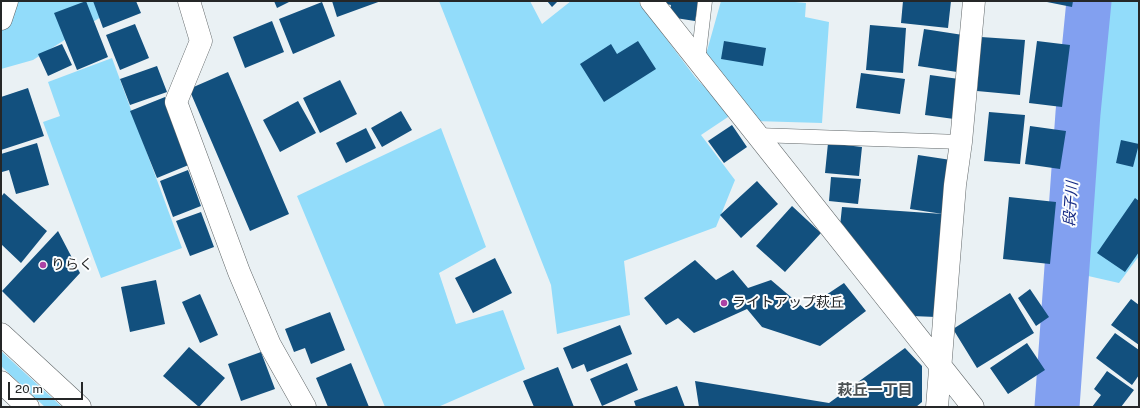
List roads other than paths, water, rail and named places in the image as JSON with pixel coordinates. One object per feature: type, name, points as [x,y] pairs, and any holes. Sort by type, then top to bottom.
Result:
[{"type":"street","points":[[1,19],[8,1]]},
{"type":"street","points":[[189,1],[201,41],[176,102],[239,272],[270,345],[305,407]]},
{"type":"street","points":[[651,1],[973,407]]},
{"type":"street","points":[[937,407],[955,185],[961,142],[974,1]]},
{"type":"street","points":[[1,334],[80,407]]},
{"type":"street","points":[[1,382],[28,407]]},
{"type":"lane","points":[[698,61],[706,1]]},
{"type":"lane","points":[[756,135],[961,142]]},
{"type":"waterway","name":"段子川","points":[[1057,407],[1078,113],[1089,1]]},
{"type":"place","name":"りらく","points":[[43,265]]},
{"type":"place","name":"ライトアップ萩丘","points":[[724,303]]},
{"type":"district","name":"萩丘一丁目","points":[[875,390]]}]
